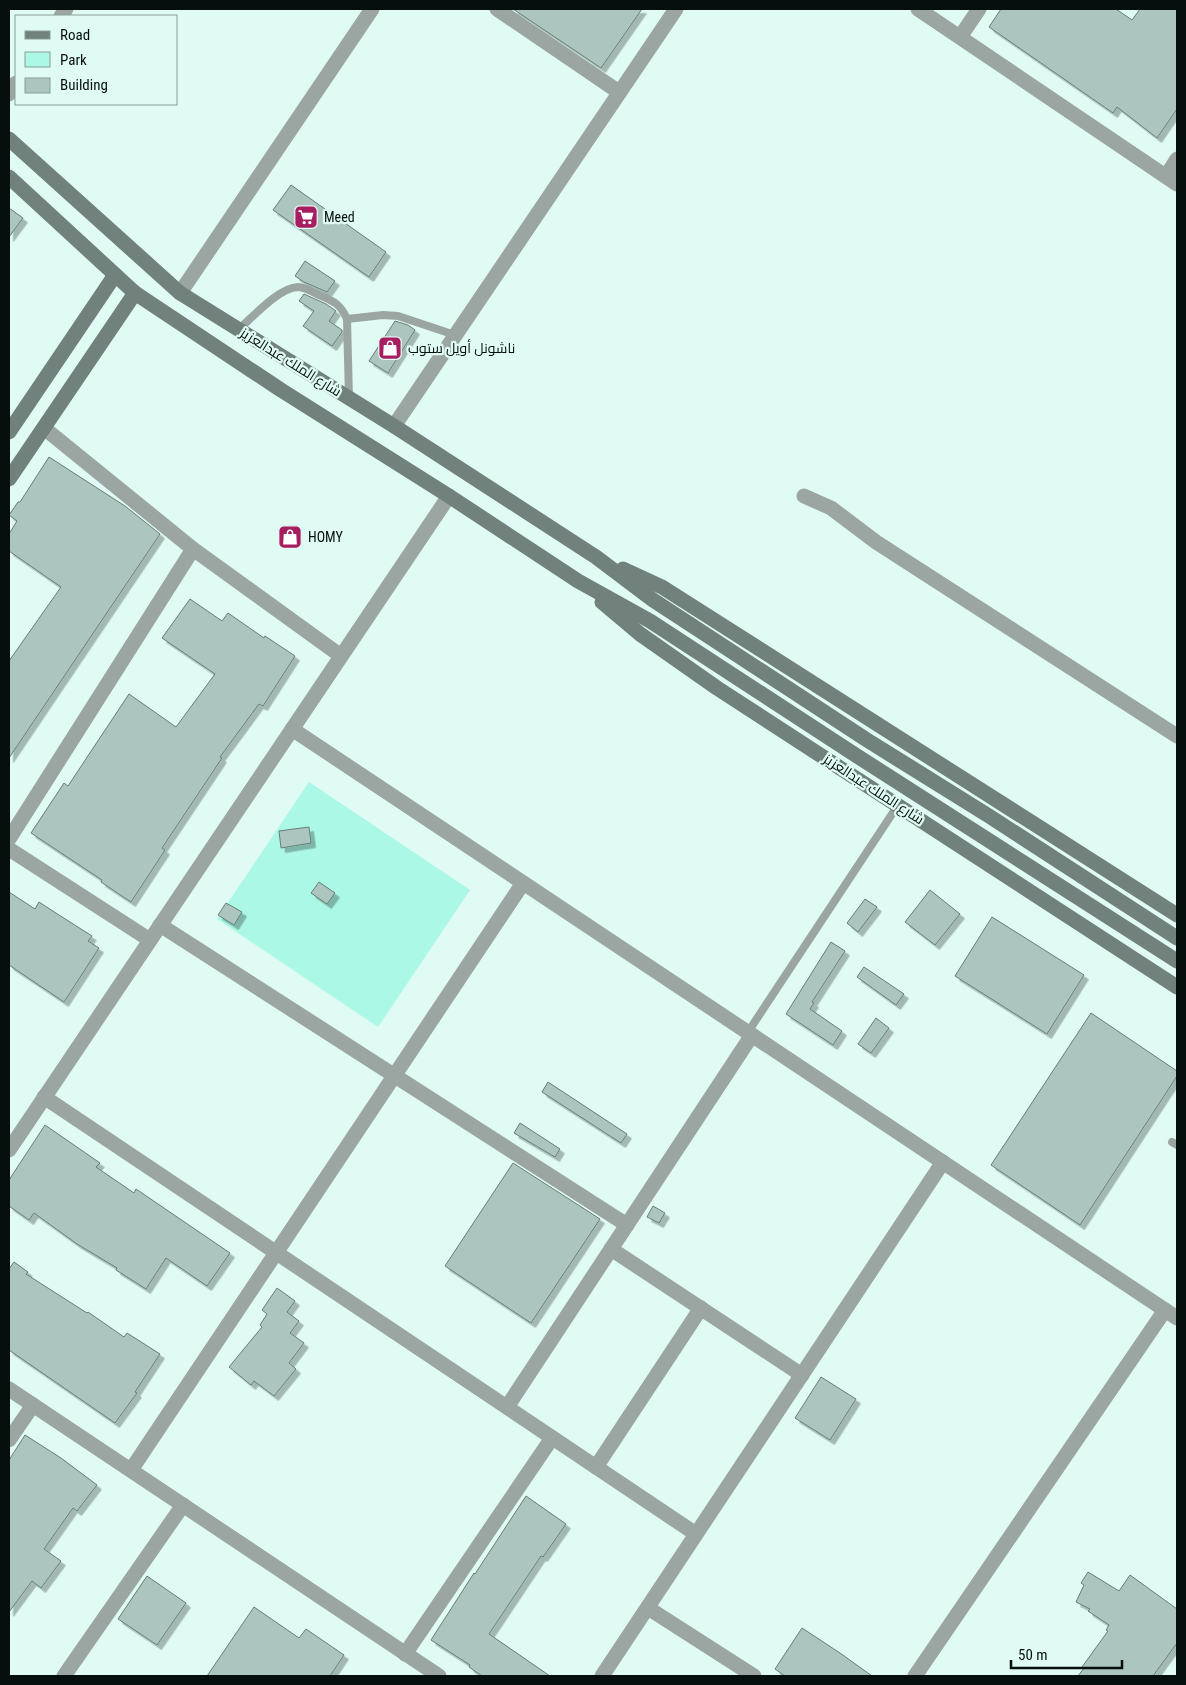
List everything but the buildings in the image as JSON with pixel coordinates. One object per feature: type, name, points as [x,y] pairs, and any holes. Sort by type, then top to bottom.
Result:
[{"type":"street","points":[[180,293],[372,9]]},
{"type":"street","points":[[497,9],[514,14],[619,92]]},
{"type":"street","points":[[394,426],[676,9]]},
{"type":"street","points":[[918,9],[1172,180],[1177,159]]},
{"type":"street","points":[[960,37],[979,9]]},
{"type":"street","name":"شارع الملك عبدالعزيز","points":[[9,139],[180,293],[394,426],[596,557],[653,600],[1177,938]]},
{"type":"street","name":"شارع الملك عبدالعزيز","points":[[9,177],[135,293],[281,390],[449,496],[578,581],[650,621],[1177,961]]},
{"type":"street","points":[[9,432],[115,275]]},
{"type":"street","points":[[9,479],[135,293]]},
{"type":"street","points":[[44,428],[192,549],[341,656]]},
{"type":"street","points":[[9,1150],[449,496]]},
{"type":"street","points":[[804,496],[830,508],[876,542],[1177,736]]},
{"type":"street","points":[[9,839],[192,549]]},
{"type":"street","name":"شارع الملك عبدالعزيز","points":[[596,557],[662,587],[1177,915]]},
{"type":"street","name":"شارع الملك عبدالعزيز","points":[[578,581],[640,634],[717,688],[1177,987]]},
{"type":"street","points":[[292,729],[1171,1314],[915,1676]]},
{"type":"street","points":[[9,849],[150,940]]},
{"type":"street","points":[[131,1470],[523,883]]},
{"type":"street","points":[[160,925],[627,1224]]},
{"type":"street","points":[[507,1407],[750,1034]]},
{"type":"street","points":[[44,1097],[696,1534]]},
{"type":"street","points":[[602,1676],[943,1162]]},
{"type":"street","points":[[611,1249],[802,1375]]},
{"type":"street","points":[[596,1467],[701,1308]]},
{"type":"street","points":[[9,1389],[439,1676]]},
{"type":"street","points":[[9,1440],[33,1405]]},
{"type":"street","points":[[405,1654],[552,1438]]},
{"type":"street","points":[[64,1676],[183,1505]]},
{"type":"street","points":[[648,1608],[754,1676]]},
{"type":"lane","points":[[238,330],[278,295],[289,289],[300,287],[336,302],[343,310],[347,319],[349,398]]},
{"type":"lane","points":[[347,319],[383,315],[398,316],[455,335]]},
{"type":"lane","points":[[750,1034],[898,805]]},
{"type":"green space","points":[[309,782],[470,890],[378,1027],[217,919]]},
{"type":"place","name":"Meed","points":[[306,217]]},
{"type":"place","name":"ناشونل أويل ستوب","points":[[390,348]]},
{"type":"place","name":"HOMY","points":[[290,537]]}]
